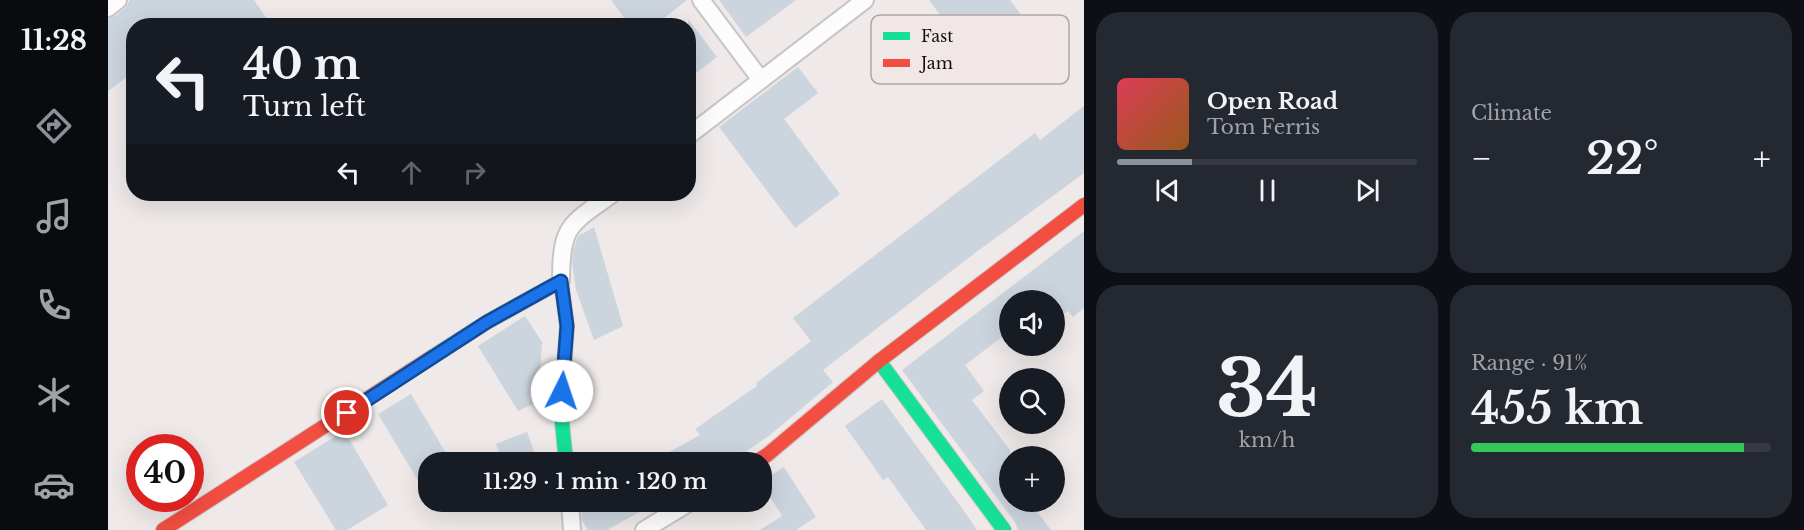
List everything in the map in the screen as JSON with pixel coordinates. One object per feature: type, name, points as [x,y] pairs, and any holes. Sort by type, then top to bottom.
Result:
[{"type":"street","points":[[108,8],[118,0]]},
{"type":"street","points":[[701,0],[761,81]]},
{"type":"street","points":[[696,130],[865,0]]},
{"type":"street","points":[[565,452],[561,412],[567,326],[561,281],[561,254],[565,237],[572,224],[603,201]]},
{"type":"street","points":[[771,452],[879,361],[1084,205]]},
{"type":"street","points":[[163,530],[487,322],[561,281]]},
{"type":"street","points":[[879,361],[1004,530]]},
{"type":"street","points":[[571,512],[572,530]]},
{"type":"street","points":[[644,530],[674,512]]},
{"type":"building","points":[[130,0],[254,0],[266,18],[126,18],[126,78],[108,91],[108,18],[115,16],[125,8]]},
{"type":"building","points":[[611,0],[687,0],[664,18],[624,18]]},
{"type":"building","points":[[719,0],[796,0],[746,37]]},
{"type":"building","points":[[929,0],[1010,0],[1021,15],[940,15]]},
{"type":"building","points":[[696,29],[717,57],[696,73]]},
{"type":"building","points":[[798,67],[818,93],[784,119],[840,194],[795,228],[719,127]]},
{"type":"building","points":[[1084,106],[1084,173],[975,253],[823,370],[833,382],[770,435],[745,452],[669,452],[700,435],[695,429],[757,386],[756,383],[811,341],[793,318],[1035,133],[1040,140]]},
{"type":"building","points":[[594,227],[623,326],[594,340],[576,290],[572,262],[578,236]]},
{"type":"building","points":[[1084,231],[1084,308],[1073,317],[1068,311],[1065,313],[1065,290],[1007,290]]},
{"type":"building","points":[[999,296],[999,339],[965,365],[984,391],[972,400],[1007,446],[999,446],[999,500],[902,370]]},
{"type":"building","points":[[525,316],[542,342],[538,402],[518,411],[478,346]]},
{"type":"building","points":[[411,394],[445,452],[418,452],[418,481],[378,414]]},
{"type":"building","points":[[882,399],[977,530],[926,530],[888,477],[883,480],[845,426]]},
{"type":"building","points":[[344,431],[388,505],[347,530],[336,530],[294,462]]},
{"type":"building","points":[[527,432],[534,452],[499,452],[496,444]]},
{"type":"building","points":[[784,467],[816,517],[796,530],[760,530],[782,516],[772,500],[772,475]]},
{"type":"building","points":[[582,512],[639,512],[607,530],[588,530],[582,520]]},
{"type":"building","points":[[1008,512],[1037,512],[1051,530],[1018,530]]},
{"type":"traffic: fast","points":[[432,357],[487,322],[561,281],[567,326],[561,412],[565,452]]},
{"type":"traffic: fast","points":[[879,361],[1004,530]]},
{"type":"traffic: jam","points":[[771,452],[879,361],[1084,205]]},
{"type":"traffic: jam","points":[[163,530],[432,357]]},
{"type":"route","points":[[347,413],[487,322],[561,281],[567,326],[562,391]]}]
